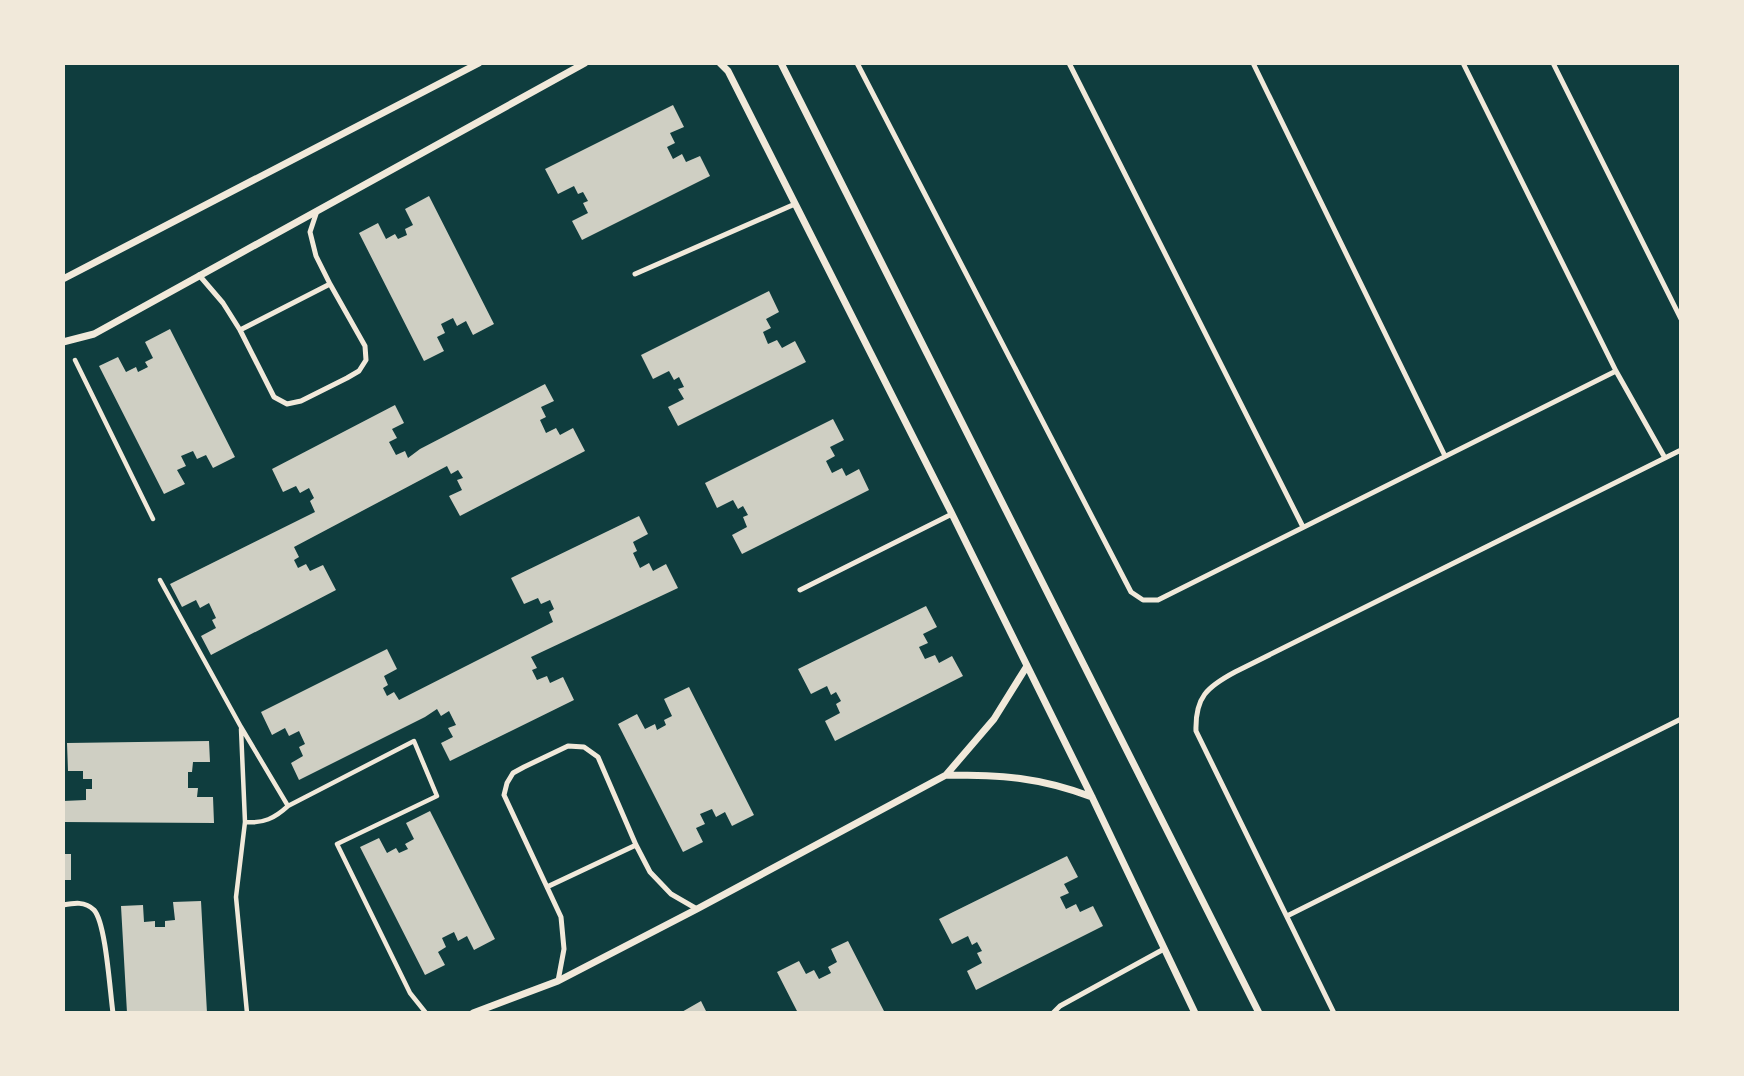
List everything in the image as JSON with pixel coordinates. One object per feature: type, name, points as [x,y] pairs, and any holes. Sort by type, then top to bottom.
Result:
[{"type":"street","points":[[63,279],[479,63]]},
{"type":"street","points":[[65,342],[94,334],[585,63]]},
{"type":"street","points":[[720,63],[728,71],[952,514],[1195,1013]]},
{"type":"street","points":[[781,63],[1259,1013]]},
{"type":"street","points":[[473,1013],[558,981],[946,775],[994,719],[1027,666]]},
{"type":"street","points":[[946,775],[1030,778],[1062,785],[1092,797]]},
{"type":"lane","points":[[857,63],[1131,592],[1143,600],[1158,600],[1616,371]]},
{"type":"lane","points":[[1069,63],[1303,527]]},
{"type":"lane","points":[[1253,63],[1445,456]]},
{"type":"lane","points":[[1463,63],[1616,371],[1665,458]]},
{"type":"lane","points":[[1553,63],[1681,319]]},
{"type":"lane","points":[[635,274],[795,204]]},
{"type":"lane","points":[[199,275],[223,303],[240,330],[274,397],[287,404],[301,401],[347,378],[359,371],[366,359],[365,346],[316,256],[310,232],[317,211]]},
{"type":"lane","points":[[240,330],[330,284]]},
{"type":"lane","points":[[1334,1013],[1196,731],[1195,712],[1203,695],[1216,682],[1681,450]]},
{"type":"lane","points":[[800,590],[952,514]]},
{"type":"lane","points":[[1287,916],[1681,719]]},
{"type":"lane","points":[[558,981],[564,949],[562,917],[504,795],[513,773],[553,752],[568,746],[584,747],[598,757],[635,845],[650,872],[671,894],[697,909]]},
{"type":"lane","points":[[549,886],[635,845]]},
{"type":"lane","points":[[63,905],[80,903],[94,909],[101,923],[113,1013]]},
{"type":"lane","points":[[1053,1013],[1060,1006],[1164,949]]},
{"type":"path","points":[[65,342],[153,519]]},
{"type":"path","points":[[160,580],[288,806]]},
{"type":"path","points":[[241,727],[245,822],[236,897],[247,1013]]},
{"type":"path","points":[[245,822],[256,824],[276,818],[288,806],[414,741],[437,796],[337,844],[410,993],[426,1013]]},
{"type":"building","points":[[673,105],[684,127],[670,133],[675,143],[667,147],[673,159],[682,154],[686,162],[700,156],[710,176],[582,240],[572,221],[588,213],[583,203],[588,201],[583,192],[578,194],[574,186],[558,194],[545,169]]},
{"type":"building","points":[[429,196],[494,324],[473,335],[466,321],[457,326],[453,318],[441,324],[445,333],[437,337],[444,351],[424,361],[359,233],[378,223],[386,239],[395,234],[398,239],[407,235],[405,229],[413,225],[405,209]]},
{"type":"building","points":[[769,291],[779,312],[766,319],[771,328],[763,332],[768,344],[777,340],[782,348],[795,341],[806,362],[678,426],[668,407],[684,399],[678,389],[684,387],[679,377],[674,380],[669,371],[653,379],[641,355]]},
{"type":"building","points":[[170,329],[235,457],[213,468],[206,455],[197,459],[193,451],[181,456],[186,466],[177,470],[185,484],[164,494],[99,366],[118,357],[126,372],[136,367],[138,372],[148,367],[145,362],[153,358],[145,342]]},
{"type":"building","points":[[545,384],[554,401],[541,407],[546,417],[540,420],[546,433],[556,428],[560,435],[573,428],[585,451],[460,516],[449,496],[462,490],[457,480],[463,478],[458,470],[451,474],[447,466],[294,547],[299,557],[294,560],[298,568],[306,564],[310,571],[323,565],[336,590],[211,655],[201,636],[216,628],[212,620],[216,618],[209,603],[200,608],[196,600],[182,607],[170,584],[315,512],[310,501],[314,498],[309,488],[300,493],[296,486],[283,492],[272,469],[395,405],[404,423],[392,429],[397,438],[389,442],[396,455],[405,451],[408,458],[420,449]]},
{"type":"building","points":[[833,419],[844,440],[830,447],[835,456],[826,461],[832,473],[842,468],[846,476],[859,469],[869,490],[742,554],[732,535],[747,527],[743,517],[748,515],[743,506],[738,509],[733,500],[717,508],[705,483]]},
{"type":"building","points":[[639,516],[648,534],[633,542],[637,551],[633,553],[640,568],[649,563],[653,571],[666,564],[678,588],[531,657],[537,668],[532,670],[537,680],[547,676],[550,683],[563,677],[574,700],[450,761],[441,743],[453,737],[448,728],[456,725],[449,711],[441,716],[437,709],[299,780],[291,763],[303,756],[299,747],[305,744],[299,731],[289,736],[285,728],[272,735],[261,712],[387,649],[397,669],[384,676],[388,685],[383,688],[387,696],[394,692],[399,700],[553,622],[549,612],[554,609],[550,600],[541,604],[538,598],[524,604],[511,578]]},
{"type":"building","points":[[926,606],[937,627],[923,634],[928,643],[919,647],[925,659],[935,655],[939,663],[952,656],[963,676],[835,741],[825,721],[840,713],[836,704],[841,701],[836,692],[831,695],[827,686],[811,694],[798,669]]},
{"type":"building","points":[[689,687],[754,815],[732,826],[725,812],[716,817],[712,809],[700,814],[705,824],[696,828],[703,842],[683,852],[618,724],[637,714],[645,729],[655,724],[657,730],[666,725],[664,720],[672,716],[664,699]]},
{"type":"building","points":[[209,741],[210,762],[193,762],[192,772],[188,772],[188,788],[198,788],[197,797],[213,797],[214,823],[63,822],[63,801],[86,800],[86,789],[92,789],[92,779],[83,779],[83,771],[68,771],[67,743]]},
{"type":"building","points":[[430,811],[495,939],[474,950],[467,936],[458,941],[454,932],[442,938],[446,947],[438,952],[445,965],[425,975],[360,847],[379,838],[387,853],[396,848],[399,853],[408,849],[405,844],[414,839],[406,823]]},
{"type":"building","points":[[63,854],[71,854],[71,880],[63,880]]},
{"type":"building","points":[[1067,856],[1078,877],[1064,884],[1069,893],[1060,897],[1066,909],[1076,904],[1080,912],[1093,906],[1103,926],[976,990],[967,971],[982,963],[977,953],[982,951],[977,942],[972,945],[968,936],[952,944],[939,919]]},
{"type":"building","points":[[201,901],[207,1013],[127,1013],[121,906],[143,905],[144,922],[155,921],[155,927],[165,927],[165,921],[175,920],[173,902]]},
{"type":"building","points":[[848,941],[885,1013],[798,1013],[777,972],[799,961],[806,974],[814,970],[819,979],[831,973],[828,967],[837,962],[831,949]]},
{"type":"building","points":[[701,1001],[707,1013],[680,1013]]}]
